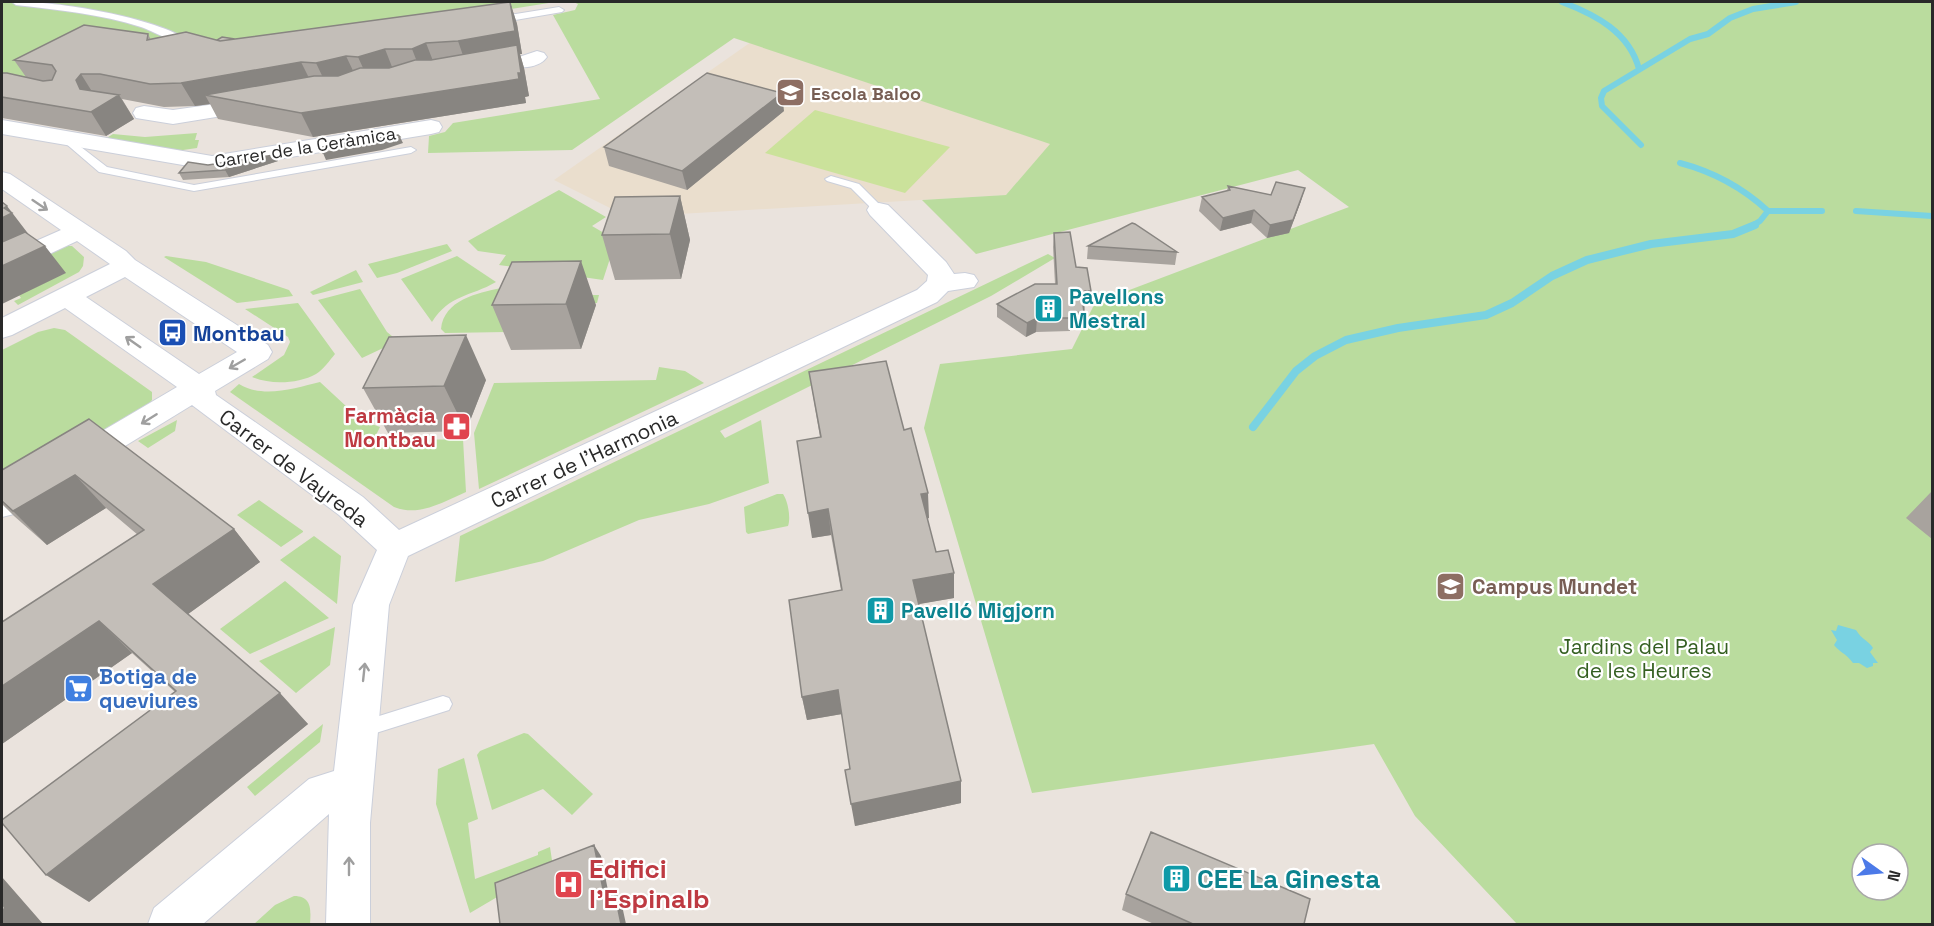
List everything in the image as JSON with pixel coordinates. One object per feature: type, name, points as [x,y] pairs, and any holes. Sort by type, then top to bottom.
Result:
[{"type":"street","points":[[133,111],[173,117],[261,103]]},
{"type":"street","name":"Carrer de la Ceràmica","points":[[2,127],[212,163],[431,127]]},
{"type":"street","name":"Carrer de Vayreda","points":[[2,179],[117,256],[126,266],[258,352],[198,387]]},
{"type":"street","name":"Carrer de l'Harmonia","points":[[395,548],[952,283],[941,275],[937,268],[879,210]]},
{"type":"street","points":[[2,266],[78,231]]},
{"type":"street","points":[[2,328],[126,266]]},
{"type":"street","name":"Carrer de Vayreda","points":[[67,296],[198,387],[204,401],[351,506],[395,548]]},
{"type":"street","points":[[2,505],[148,420],[198,387]]},
{"type":"street","points":[[348,924],[349,823],[371,605],[395,548]]},
{"type":"street","points":[[170,924],[323,793],[353,785]]},
{"type":"lane","points":[[16,2],[96,12],[139,23],[193,47]]},
{"type":"lane","points":[[483,22],[559,10]]},
{"type":"lane","points":[[68,140],[103,170],[194,188],[411,150]]},
{"type":"lane","points":[[831,179],[855,186],[879,210]]},
{"type":"lane","points":[[358,731],[443,704]]},
{"type":"shaded area","name":"Escola Baloo","points":[[751,42],[1051,144],[1006,195],[628,217],[554,180]]},
{"type":"green space","points":[[2,2],[555,2],[342,36],[31,77],[2,83]]},
{"type":"green space","name":"Campus Mundet","points":[[573,2],[1932,2],[1932,924],[1517,924],[1415,816],[1374,744],[1032,793],[924,428],[940,364],[1072,349],[1095,303],[1349,207],[1298,170],[976,254],[922,200],[1006,195],[1050,144],[734,38],[572,150],[428,153],[429,136],[445,132],[453,123],[600,99],[553,15],[575,10],[578,4]]},
{"type":"green space","points":[[815,110],[950,147],[905,193],[765,153]]},
{"type":"green space","points":[[197,133],[195,140],[199,140],[197,148],[176,151],[102,141],[113,134],[145,137]]},
{"type":"green space","points":[[559,190],[606,217],[592,226],[616,240],[603,280],[499,265],[506,255],[478,251],[468,241]]},
{"type":"green space","points":[[447,244],[452,251],[397,273],[377,278],[368,264]]},
{"type":"green space","points":[[63,246],[72,246],[84,257],[83,266],[79,272],[18,305],[14,301],[21,298],[19,295],[65,273],[2,274]]},
{"type":"green space","points":[[1048,254],[1055,258],[991,296],[720,431],[725,438],[761,420],[769,483],[709,504],[639,520],[543,561],[455,582],[460,536]]},
{"type":"green space","points":[[457,256],[496,282],[453,301],[432,322],[401,279]]},
{"type":"green space","points":[[164,257],[206,262],[289,290],[293,296],[237,303]]},
{"type":"green space","points":[[356,270],[363,282],[313,295],[310,292]]},
{"type":"green space","points":[[501,288],[599,295],[597,303],[517,304],[506,332],[445,333],[441,329],[443,319],[455,305],[482,292]]},
{"type":"green space","points":[[360,289],[387,332],[398,341],[362,358],[318,300]]},
{"type":"green space","points":[[298,303],[335,354],[319,372],[301,380],[275,382],[252,377],[284,355],[290,342],[288,337],[245,309]]},
{"type":"green space","points":[[54,328],[65,330],[152,392],[152,400],[148,405],[2,491],[2,350],[38,332]]},
{"type":"green space","points":[[659,367],[685,371],[704,383],[479,489],[474,433],[494,383],[656,380]]},
{"type":"green space","points":[[320,382],[361,420],[380,427],[373,441],[463,439],[466,492],[440,504],[422,509],[403,510],[394,507],[230,392],[239,384],[258,391],[269,392]]},
{"type":"green space","points":[[177,420],[175,431],[148,448],[138,441]]},
{"type":"green space","points":[[777,494],[783,494],[786,501],[789,514],[788,526],[748,534],[744,507]]},
{"type":"green space","points":[[259,500],[303,532],[281,547],[237,515]]},
{"type":"green space","points":[[314,536],[341,556],[337,604],[280,560]]},
{"type":"green space","points":[[285,581],[329,618],[250,654],[220,629]]},
{"type":"green space","points":[[335,627],[330,665],[296,693],[259,661]]},
{"type":"green space","points":[[323,724],[320,742],[255,796],[247,787]]},
{"type":"green space","points":[[524,733],[528,734],[593,794],[572,815],[543,789],[492,810],[477,755],[480,751]]},
{"type":"green space","points":[[464,758],[478,819],[468,823],[475,879],[538,855],[538,852],[550,847],[554,874],[504,893],[470,913],[436,804],[438,769]]},
{"type":"green space","points":[[294,896],[307,901],[310,909],[310,924],[254,924],[275,905]]},
{"type":"water","points":[[1838,625],[1856,630],[1873,648],[1870,652],[1878,663],[1873,663],[1873,666],[1867,668],[1859,663],[1853,663],[1836,647],[1834,645],[1837,640],[1831,630],[1836,631]]},
{"type":"building","points":[[510,2],[515,31],[458,41],[426,43],[412,49],[385,49],[358,57],[346,56],[316,63],[301,62],[181,83],[150,84],[100,74],[81,74],[76,80],[80,89],[119,95],[91,112],[2,97],[2,73],[43,81],[52,80],[56,71],[52,65],[14,60],[84,25],[148,34],[147,40],[186,32],[220,41]]},
{"type":"building","points":[[222,37],[235,39],[217,40]]},
{"type":"building","points":[[517,45],[521,73],[518,73],[519,79],[301,113],[205,95],[314,76],[338,76],[360,68],[389,68],[415,60],[431,60]]},
{"type":"building","points":[[707,73],[782,93],[682,171],[604,147]]},
{"type":"building","points":[[398,135],[400,137],[379,143],[323,153],[323,147]]},
{"type":"building","points":[[274,155],[225,170],[179,173],[188,162],[208,165]]},
{"type":"building","points":[[1276,182],[1305,188],[1293,220],[1270,225],[1254,210],[1223,218],[1202,197],[1230,190],[1228,186],[1271,195]]},
{"type":"building","points":[[680,196],[670,234],[602,235],[615,197]]},
{"type":"building","points":[[2,202],[7,206],[4,208],[12,213],[2,218]]},
{"type":"building","points":[[1132,223],[1135,224],[1177,252],[1088,246]]},
{"type":"building","points":[[25,232],[45,246],[2,266],[2,242]]},
{"type":"building","points":[[1070,232],[1076,267],[1087,268],[1091,291],[1085,291],[1086,298],[1082,298],[1084,312],[1071,313],[1071,318],[1037,318],[1027,323],[997,304],[1035,284],[1057,284],[1054,233]]},
{"type":"building","points":[[581,261],[566,304],[492,305],[512,262]]},
{"type":"building","points":[[466,335],[444,386],[363,388],[389,337]]},
{"type":"building","name":"Pavelló Migjorn","points":[[886,361],[904,430],[911,428],[928,493],[921,494],[936,552],[948,550],[954,573],[913,580],[961,781],[851,804],[845,770],[850,769],[838,690],[802,697],[789,600],[842,590],[828,509],[808,513],[797,441],[821,437],[809,372]]},
{"type":"building","points":[[89,419],[234,529],[153,584],[280,693],[46,875],[2,823],[2,820],[176,691],[99,621],[2,686],[2,622],[144,530],[75,475],[13,511],[2,501],[2,470]]},
{"type":"building","name":"CEE La Ginesta","points":[[1151,832],[1310,899],[1304,924],[1193,924],[1126,894]]},
{"type":"building","name":"Edifici l'Espinalb","points":[[594,845],[604,894],[614,890],[621,924],[500,924],[495,883]]},
{"type":"waterway","points":[[1562,2],[1610,26],[1628,45],[1639,69]]},
{"type":"waterway","points":[[1641,145],[1602,106],[1601,98],[1604,91],[1690,39],[1708,34],[1730,18],[1753,9],[1796,2]]},
{"type":"waterway","points":[[1680,163],[1727,181],[1768,211]]},
{"type":"waterway","points":[[1752,226],[1760,221],[1768,211]]},
{"type":"waterway","points":[[1768,211],[1822,211]]},
{"type":"waterway","points":[[1856,211],[1932,216]]},
{"type":"waterway","points":[[1253,427],[1296,371],[1315,356],[1346,340],[1398,328],[1486,315],[1512,303],[1552,276],[1587,260],[1651,244],[1733,234],[1755,225]]},
{"type":"place","name":"Escola Baloo","points":[[790,93]]},
{"type":"place","name":"Pavellons Mestral","points":[[1048,308]]},
{"type":"place","name":"Montbau","points":[[172,333]]},
{"type":"place","name":"Farmàcia Montbau","points":[[457,427]]},
{"type":"place","name":"Campus Mundet","points":[[1451,586]]},
{"type":"place","name":"Pavelló Migjorn","points":[[880,610]]},
{"type":"place","name":"Botiga de queviures","points":[[78,688]]},
{"type":"place","name":"CEE La Ginesta","points":[[1176,879]]},
{"type":"place","name":"Edifici l'Espinalb","points":[[568,884]]},
{"type":"park label","name":"Jardins del Palau de les Heures","points":[[1644,658]]}]
